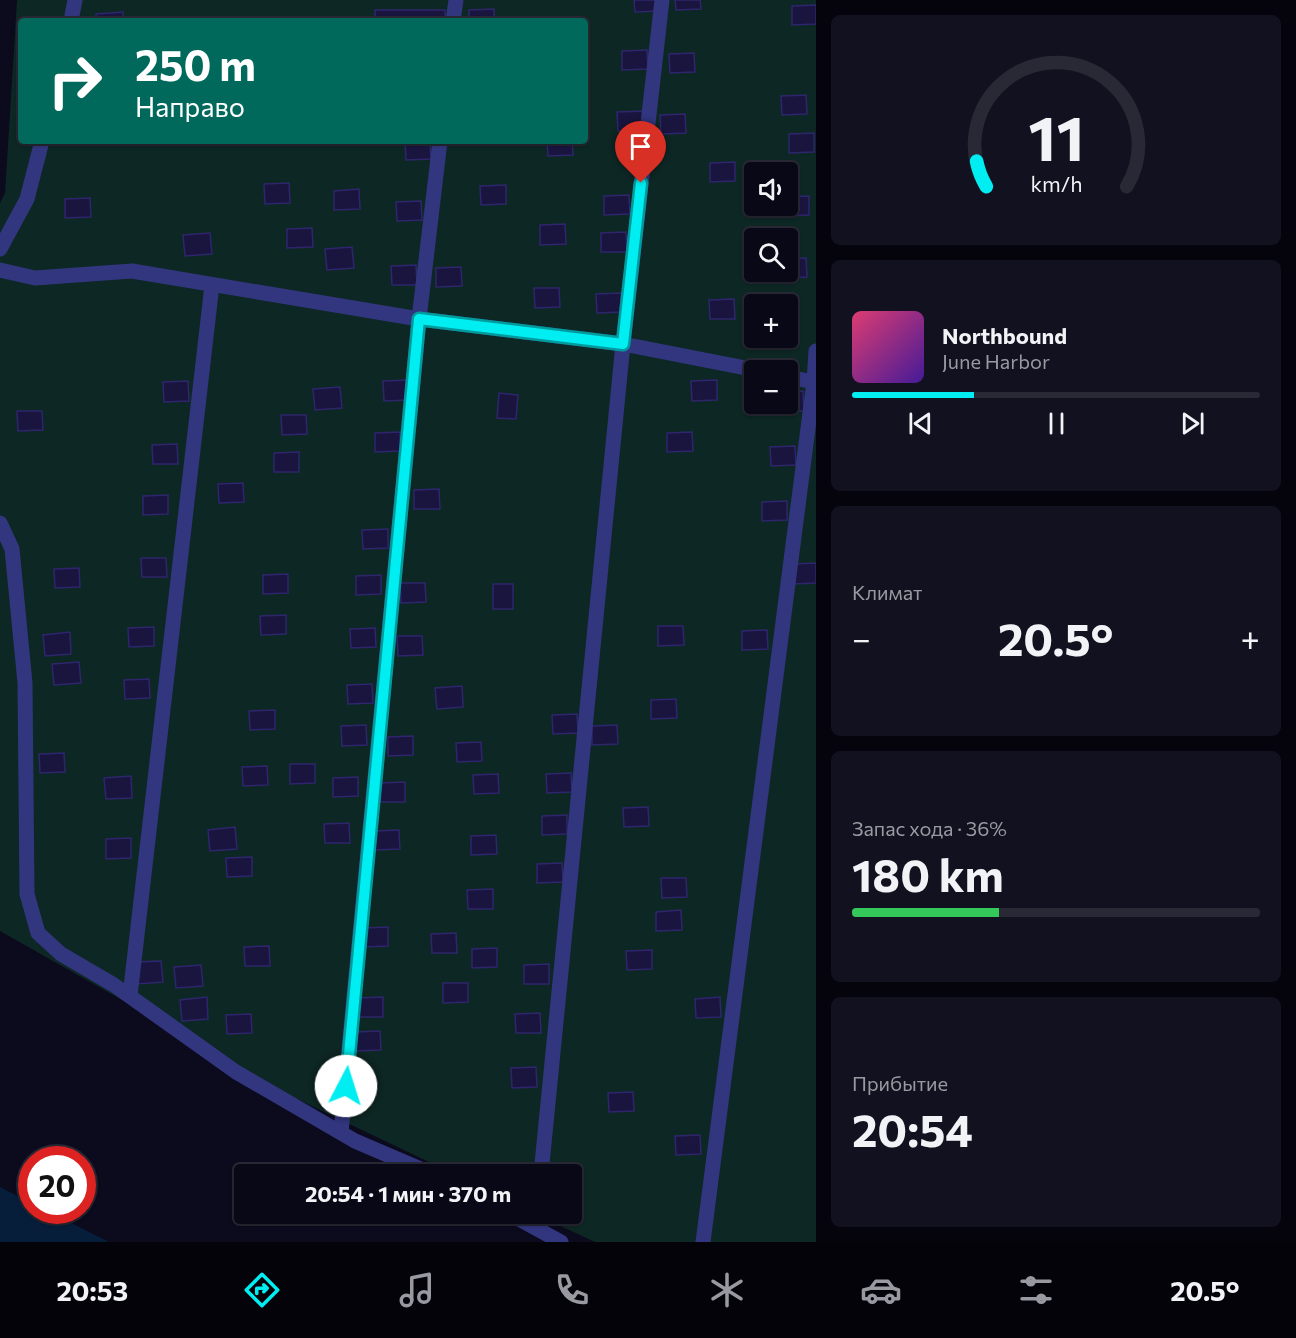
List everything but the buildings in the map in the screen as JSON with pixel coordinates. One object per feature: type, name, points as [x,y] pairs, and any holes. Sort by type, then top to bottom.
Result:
[{"type":"street","points":[[72,18],[75,0]]},
{"type":"street","points":[[453,18],[456,0]]},
{"type":"street","points":[[542,1164],[623,344],[662,0]]},
{"type":"street","points":[[0,249],[27,199],[41,144]]},
{"type":"street","points":[[341,1132],[419,319],[440,144]]},
{"type":"street","points":[[0,270],[35,278],[132,271],[419,319],[623,344],[744,368]]},
{"type":"street","points":[[130,996],[212,285]]},
{"type":"street","points":[[703,1242],[814,382],[816,351]]},
{"type":"street","points":[[798,379],[814,382]]},
{"type":"street","points":[[0,523],[12,549],[25,683],[27,894],[38,933],[61,954],[130,996],[236,1072],[355,1141],[409,1164]]},
{"type":"street","points":[[540,1224],[561,1242]]},
{"type":"green space","points":[[17,0],[816,0],[816,1242],[595,1242],[556,1224],[582,1224],[582,1164],[433,1164],[295,1098],[0,931],[0,203],[5,193]]},
{"type":"water","points":[[0,1187],[18,1196],[18,1224],[73,1224],[109,1242],[0,1242]]},
{"type":"route","points":[[346,1086],[419,319],[623,344],[641,183]]}]
